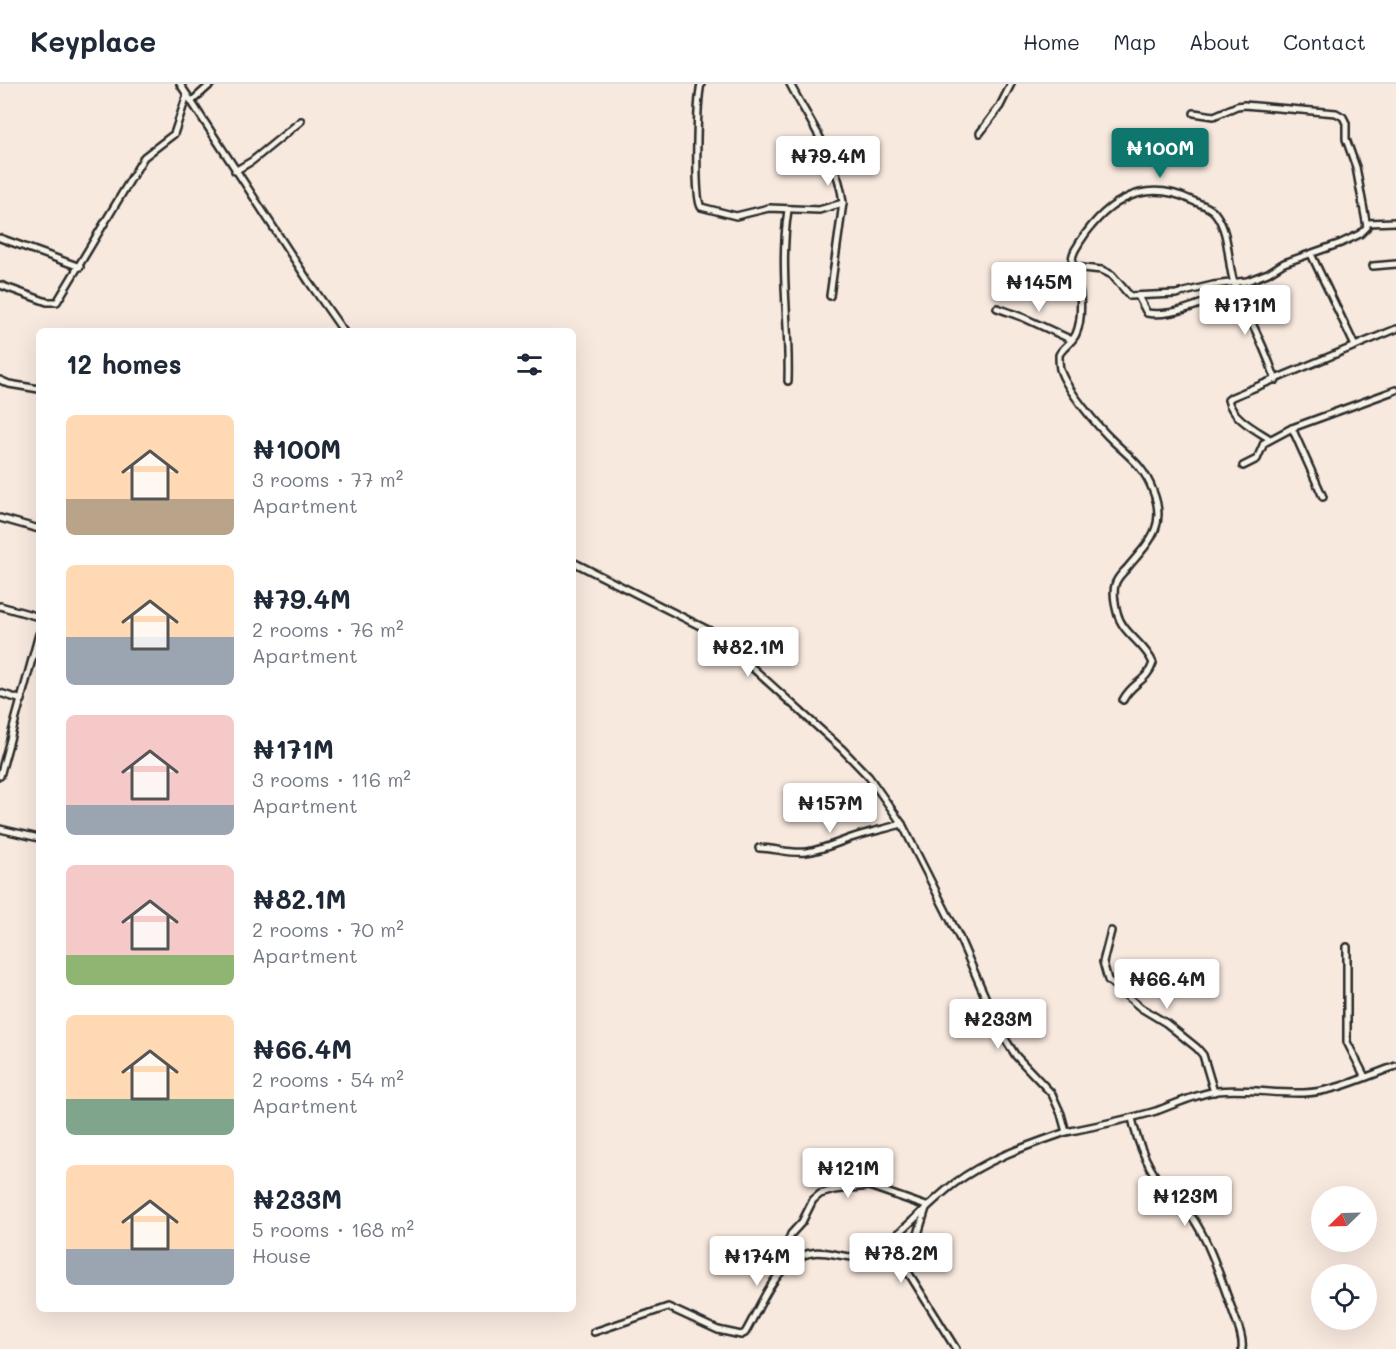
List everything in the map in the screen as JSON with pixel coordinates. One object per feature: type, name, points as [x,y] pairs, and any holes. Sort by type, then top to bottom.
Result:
[{"type":"street","points":[[180,84],[235,171],[341,328]]},
{"type":"street","points":[[192,102],[211,84]]},
{"type":"street","points":[[701,84],[698,105],[699,204],[706,210],[742,215],[760,208],[819,210],[843,203]]},
{"type":"street","points":[[790,84],[827,152],[842,192],[843,203],[830,296]]},
{"type":"street","points":[[980,133],[1000,106],[1011,84]]},
{"type":"street","points":[[0,285],[53,303],[57,302],[144,157],[174,134],[187,95]]},
{"type":"street","points":[[1138,296],[1147,313],[1162,314],[1209,300],[1235,286],[1268,273],[1284,263],[1341,243],[1367,227],[1356,167],[1349,148],[1346,123],[1343,117],[1336,113],[1244,105],[1214,116],[1194,113]]},
{"type":"street","points":[[235,171],[252,161],[301,121]]},
{"type":"street","points":[[1123,700],[1128,691],[1150,673],[1153,663],[1143,646],[1126,631],[1120,621],[1116,611],[1114,588],[1118,578],[1159,525],[1158,505],[1146,473],[1101,428],[1065,381],[1059,368],[1059,355],[1072,340],[1078,326],[1080,294],[1071,261],[1079,245],[1102,215],[1117,202],[1138,193],[1166,191],[1179,194],[1215,212],[1229,252],[1235,286],[1276,380]]},
{"type":"street","points":[[788,210],[784,249],[789,350],[788,381]]},
{"type":"street","points":[[1367,223],[1396,222]]},
{"type":"street","points":[[0,238],[80,267]]},
{"type":"street","points":[[1311,254],[1355,346]]},
{"type":"street","points":[[1372,266],[1396,264]]},
{"type":"street","points":[[1073,267],[1102,270],[1112,275],[1130,296],[1176,294],[1213,285],[1235,286]]},
{"type":"street","points":[[997,308],[1072,340]]},
{"type":"street","points":[[1270,439],[1233,411],[1228,400],[1396,329]]},
{"type":"street","points":[[0,380],[9,384],[36,388]]},
{"type":"street","points":[[1243,466],[1257,459],[1264,443],[1292,428],[1396,390]]},
{"type":"street","points":[[1292,428],[1323,497]]},
{"type":"street","points":[[0,518],[36,528]]},
{"type":"street","points":[[576,564],[714,633],[842,749],[869,777],[902,824],[960,939],[1000,1031],[1016,1056],[1052,1094],[1066,1132]]},
{"type":"street","points":[[0,606],[36,616]]},
{"type":"street","points":[[0,776],[36,646]]},
{"type":"street","points":[[0,693],[22,700]]},
{"type":"street","points":[[759,848],[806,852],[827,848],[852,838],[902,824]]},
{"type":"street","points":[[0,829],[36,837]]},
{"type":"street","points":[[1111,931],[1103,962],[1108,980],[1141,1008],[1166,1023],[1197,1048],[1203,1055],[1214,1092]]},
{"type":"street","points":[[1347,947],[1347,1042],[1365,1077]]},
{"type":"street","points":[[594,1332],[668,1307],[718,1330],[741,1335],[745,1333],[760,1308],[773,1281],[787,1265],[800,1256],[820,1251],[855,1257],[865,1256],[886,1242],[964,1176],[1006,1153],[1066,1132],[1132,1118],[1214,1092],[1263,1090],[1278,1093],[1306,1093],[1327,1090],[1396,1065]]},
{"type":"street","points":[[1132,1118],[1144,1159],[1167,1194],[1195,1221],[1202,1234],[1234,1315],[1242,1341],[1242,1349]]},
{"type":"street","points":[[800,1256],[789,1239],[802,1222],[813,1200],[820,1194],[855,1186],[868,1186],[926,1206]]},
{"type":"street","points":[[926,1206],[908,1267],[909,1272],[956,1349]]}]
